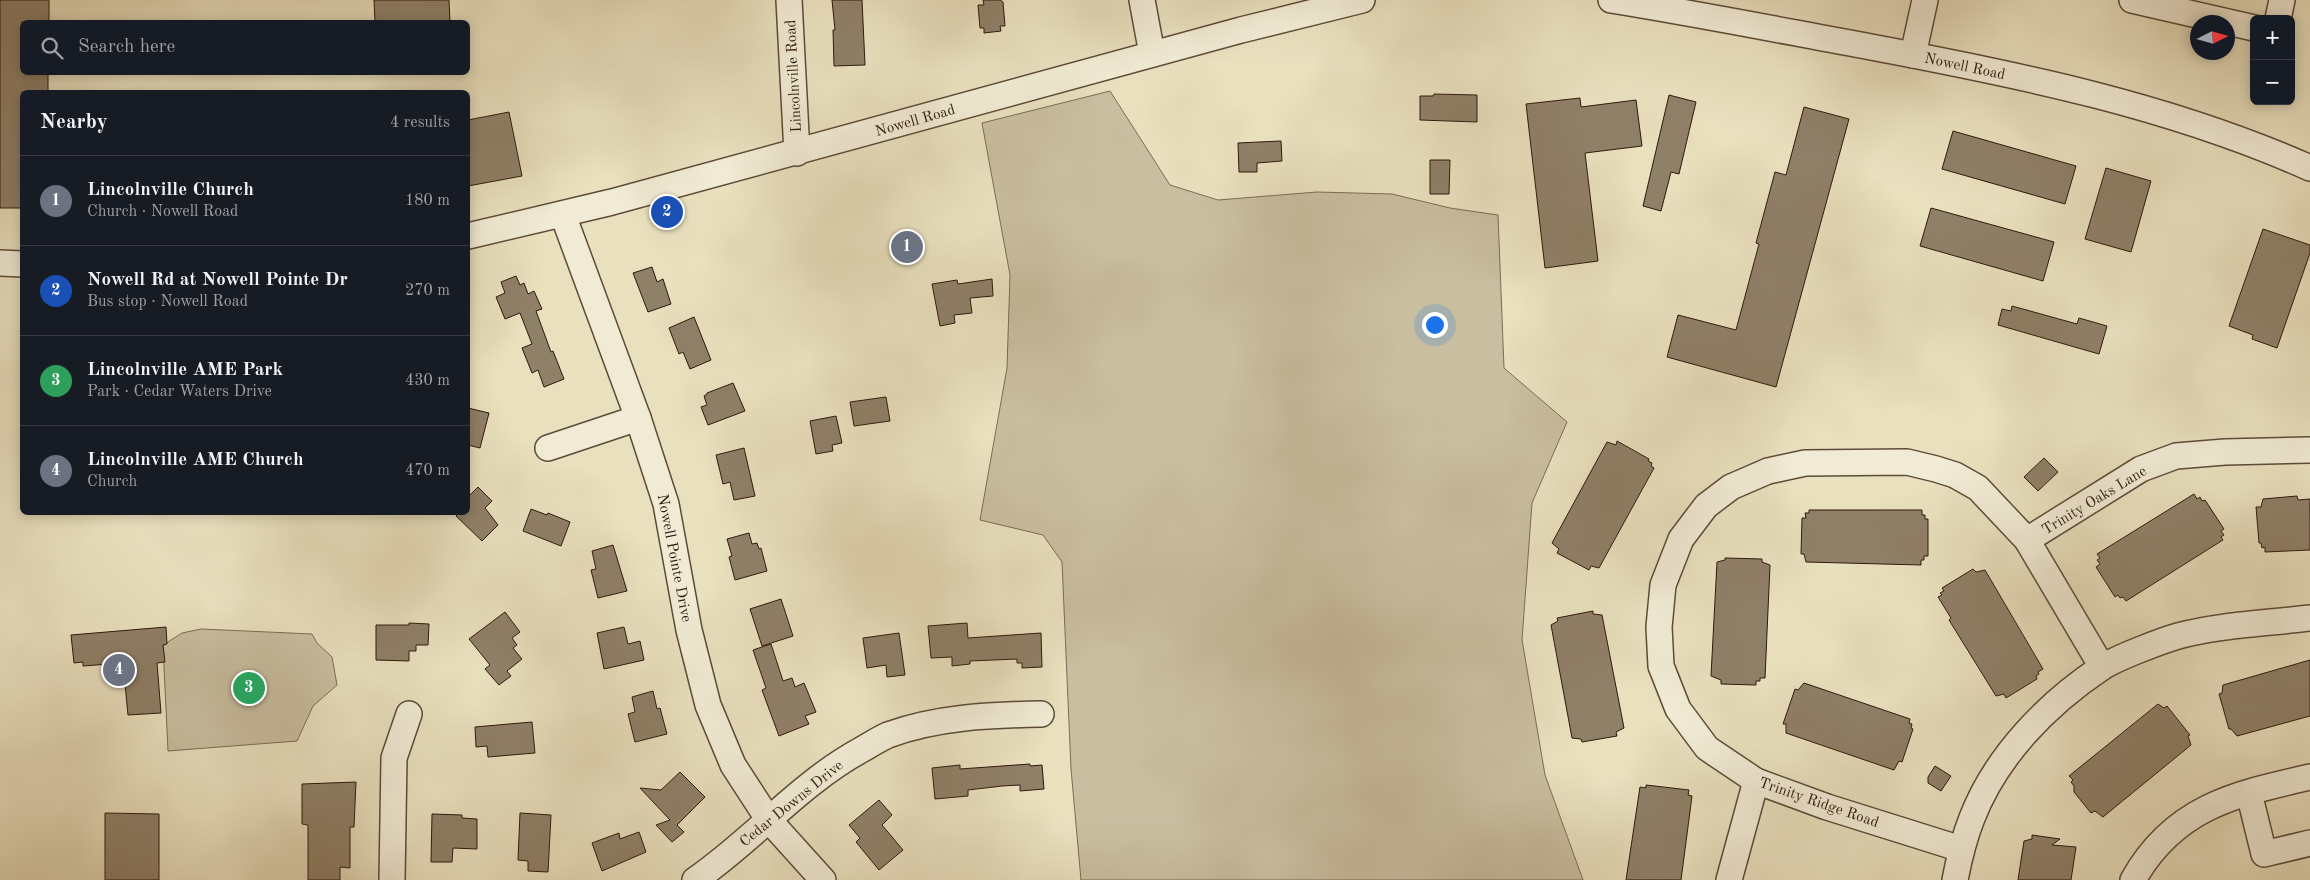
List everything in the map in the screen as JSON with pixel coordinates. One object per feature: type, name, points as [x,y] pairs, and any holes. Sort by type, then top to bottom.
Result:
[{"type":"street","name":"Lincolnville Road","points":[[789,0],[796,153]]},
{"type":"street","points":[[1142,0],[1152,54]]},
{"type":"street","name":"Nowell Road","points":[[470,236],[563,215],[796,153],[1152,54],[1362,0]]},
{"type":"street","name":"Nowell Road","points":[[1611,0],[1719,18],[1913,55],[2040,82],[2122,103],[2254,146],[2310,168]]},
{"type":"street","points":[[1913,55],[1925,0]]},
{"type":"street","points":[[2132,0],[2250,27]]},
{"type":"street","points":[[2279,15],[2282,0]]},
{"type":"street","name":"Nowell Pointe Drive","points":[[563,215],[638,418],[666,504],[689,630],[708,705],[733,765],[768,819],[823,880]]},
{"type":"street","points":[[0,264],[20,264]]},
{"type":"street","points":[[548,448],[638,418]]},
{"type":"street","name":"Trinity Oaks Lane","points":[[2027,540],[2141,469],[2176,456],[2225,452],[2310,450]]},
{"type":"street","name":"Trinity Ridge Road","points":[[1961,849],[1827,807],[1756,781],[1707,748],[1678,709],[1661,666],[1659,627],[1663,584],[1680,539],[1706,506],[1731,487],[1777,469],[1805,463],[1836,461],[1907,462],[1936,469],[1978,488],[2027,540],[2102,667]]},
{"type":"street","points":[[1955,880],[1961,849],[1972,816],[2000,763],[2028,730],[2060,700],[2102,667],[2179,636],[2310,618]]},
{"type":"street","points":[[392,880],[394,758],[408,714]]},
{"type":"street","name":"Cedar Downs Drive","points":[[695,880],[722,861],[768,819],[839,762],[887,735],[945,721],[985,715],[1041,714]]},
{"type":"street","points":[[2133,880],[2159,842],[2184,822],[2216,803],[2310,777]]},
{"type":"street","points":[[1729,880],[1756,781]]},
{"type":"street","points":[[2249,793],[2264,854],[2310,843]]},
{"type":"shaded area","points":[[1110,91],[1170,185],[1218,200],[1317,192],[1392,194],[1450,208],[1498,215],[1504,368],[1567,422],[1532,503],[1522,640],[1545,775],[1583,880],[1081,880],[1071,769],[1062,562],[1043,535],[980,520],[1007,368],[1010,275],[982,123]]},
{"type":"shaded area","points":[[201,629],[312,634],[317,643],[332,657],[337,685],[313,706],[297,741],[168,751],[163,645],[182,633]]},
{"type":"building","points":[[0,0],[49,0],[49,20],[20,20],[20,75],[48,75],[48,90],[20,90],[20,208],[0,208]]},
{"type":"building","points":[[374,0],[449,0],[450,20],[375,20]]},
{"type":"building","points":[[832,0],[862,0],[865,65],[834,66],[833,30],[835,30]]},
{"type":"building","points":[[983,0],[1000,0],[1003,2],[1005,26],[1000,26],[1001,31],[984,33],[984,28],[980,28],[978,5],[984,5]]},
{"type":"building","points":[[1434,94],[1477,95],[1477,122],[1420,120],[1420,96],[1433,96]]},
{"type":"building","points":[[1669,95],[1696,102],[1679,174],[1671,172],[1661,211],[1643,206]]},
{"type":"building","points":[[1580,98],[1581,107],[1636,100],[1642,146],[1585,153],[1598,261],[1545,268],[1526,104]]},
{"type":"building","points":[[1804,107],[1849,119],[1776,387],[1667,357],[1678,315],[1736,330],[1759,244],[1756,243],[1775,172],[1786,175]]},
{"type":"building","points":[[509,112],[522,176],[470,186],[470,120]]},
{"type":"building","points":[[1953,131],[2076,166],[2065,204],[1942,169]]},
{"type":"building","points":[[1281,141],[1282,161],[1257,163],[1257,172],[1239,172],[1238,143]]},
{"type":"building","points":[[1430,160],[1450,160],[1449,194],[1430,194]]},
{"type":"building","points":[[2106,168],[2151,181],[2131,252],[2085,239]]},
{"type":"building","points":[[1931,208],[2054,242],[2043,281],[1920,246]]},
{"type":"building","points":[[2263,229],[2310,245],[2310,253],[2277,348],[2252,339],[2253,335],[2229,326]]},
{"type":"building","points":[[652,267],[657,282],[663,279],[671,304],[648,312],[633,273]]},
{"type":"building","points":[[516,276],[520,285],[524,283],[528,294],[534,291],[542,309],[536,311],[551,352],[553,351],[564,379],[544,387],[538,370],[532,373],[522,348],[532,344],[520,313],[505,319],[496,297],[505,293],[501,282]]},
{"type":"building","points":[[992,279],[993,296],[970,298],[972,313],[954,315],[955,323],[940,326],[932,284],[957,280],[958,284]]},
{"type":"building","points":[[2012,306],[2077,324],[2079,318],[2107,326],[2099,354],[1998,325],[2002,309],[2011,311]]},
{"type":"building","points":[[694,317],[711,360],[690,369],[683,352],[679,354],[669,328]]},
{"type":"building","points":[[733,383],[745,411],[708,425],[701,407],[707,405],[704,396],[707,393]]},
{"type":"building","points":[[886,397],[890,421],[854,426],[850,402]]},
{"type":"building","points":[[470,408],[489,413],[480,448],[470,446]]},
{"type":"building","points":[[836,416],[842,443],[832,445],[833,451],[816,454],[810,421]]},
{"type":"building","points":[[1617,441],[1649,459],[1648,461],[1652,463],[1651,466],[1654,468],[1599,568],[1591,566],[1589,570],[1557,553],[1559,549],[1552,543],[1607,442],[1616,445]]},
{"type":"building","points":[[744,448],[755,496],[734,500],[730,482],[723,484],[716,455]]},
{"type":"building","points":[[2044,458],[2058,472],[2038,491],[2024,477]]},
{"type":"building","points":[[478,487],[492,501],[485,508],[498,525],[482,541],[456,516],[470,515],[470,495]]},
{"type":"building","points":[[2194,494],[2197,499],[2200,497],[2202,501],[2205,500],[2224,529],[2221,531],[2224,535],[2221,537],[2223,540],[2126,601],[2118,595],[2115,597],[2096,567],[2100,564],[2097,560],[2100,558],[2097,554]]},
{"type":"building","points":[[2297,496],[2298,500],[2310,499],[2310,550],[2265,552],[2265,547],[2262,548],[2261,543],[2259,543],[2256,507],[2261,507],[2263,499]]},
{"type":"building","points":[[531,509],[547,515],[548,513],[570,522],[561,546],[523,531]]},
{"type":"building","points":[[1809,510],[1922,510],[1922,515],[1925,515],[1925,519],[1928,519],[1928,556],[1924,556],[1924,560],[1921,560],[1921,565],[1806,562],[1804,554],[1801,554],[1802,518],[1806,518],[1805,513],[1809,513]]},
{"type":"building","points":[[749,533],[752,544],[757,543],[759,549],[761,548],[767,571],[735,580],[729,557],[732,556],[727,539]]},
{"type":"building","points":[[613,545],[627,591],[598,598],[591,570],[596,569],[592,551]]},
{"type":"building","points":[[1725,558],[1762,559],[1762,562],[1770,565],[1765,678],[1760,678],[1760,681],[1756,681],[1756,685],[1721,684],[1721,680],[1711,676],[1717,562],[1725,560]]},
{"type":"building","points":[[1973,569],[1976,572],[1985,570],[2043,669],[2038,672],[2037,679],[2006,698],[2004,694],[1996,696],[1949,620],[1951,618],[1938,597],[1944,591],[1942,588]]},
{"type":"building","points":[[781,599],[793,636],[762,646],[750,609]]},
{"type":"building","points":[[1593,611],[1593,614],[1602,615],[1624,728],[1616,732],[1617,736],[1582,742],[1581,739],[1572,738],[1551,625],[1558,621],[1557,618]]},
{"type":"building","points":[[505,612],[520,632],[512,638],[517,645],[513,648],[522,659],[507,671],[511,676],[499,685],[485,669],[490,665],[469,639]]},
{"type":"building","points":[[409,623],[429,624],[428,645],[416,645],[416,651],[409,651],[409,661],[376,660],[376,625],[409,625]]},
{"type":"building","points":[[967,623],[968,638],[1041,633],[1042,667],[1022,668],[1022,663],[1017,663],[1017,659],[970,661],[970,664],[952,666],[952,657],[931,658],[928,626]]},
{"type":"building","points":[[166,627],[167,644],[163,645],[165,662],[157,663],[161,713],[128,715],[123,663],[83,666],[83,662],[74,663],[71,635]]},
{"type":"building","points":[[624,627],[628,644],[640,641],[644,660],[604,669],[597,633]]},
{"type":"building","points":[[899,633],[905,675],[887,677],[886,665],[867,668],[863,638]]},
{"type":"building","points":[[771,644],[783,681],[792,678],[795,687],[804,683],[816,712],[805,716],[809,724],[779,736],[762,690],[766,688],[753,650]]},
{"type":"building","points":[[2310,660],[2310,716],[2237,736],[2229,729],[2219,694],[2222,693],[2223,685]]},
{"type":"building","points":[[1804,683],[1910,719],[1909,723],[1912,724],[1911,728],[1913,729],[1902,762],[1899,761],[1894,770],[1786,733],[1786,724],[1783,724],[1795,689],[1798,690]]},
{"type":"building","points":[[653,691],[657,709],[660,708],[667,734],[635,742],[628,714],[635,712],[632,697]]},
{"type":"building","points":[[2158,704],[2164,708],[2167,706],[2190,735],[2188,736],[2191,745],[2103,817],[2095,811],[2091,813],[2074,792],[2074,786],[2071,782],[2073,780],[2069,776]]},
{"type":"building","points":[[532,722],[535,753],[488,757],[487,746],[476,747],[475,727]]},
{"type":"building","points":[[1030,764],[1030,766],[1042,765],[1044,789],[1020,791],[1020,785],[1002,786],[968,790],[968,796],[935,799],[932,768],[960,765],[960,769]]},
{"type":"building","points":[[1935,766],[1951,776],[1941,791],[1928,783],[1928,777]]},
{"type":"building","points":[[680,772],[705,797],[677,825],[684,832],[672,842],[656,825],[670,820],[640,788],[661,790]]},
{"type":"building","points":[[356,782],[354,827],[350,827],[350,868],[340,867],[340,880],[308,880],[308,825],[302,824],[302,784]]},
{"type":"building","points":[[1646,785],[1689,790],[1688,795],[1692,796],[1681,880],[1626,880],[1640,787],[1646,788]]},
{"type":"building","points":[[879,800],[892,815],[882,825],[903,850],[879,870],[856,842],[860,838],[849,825]]},
{"type":"building","points":[[105,813],[159,814],[159,880],[105,880]]},
{"type":"building","points":[[520,813],[551,815],[548,872],[528,871],[528,861],[518,860]]},
{"type":"building","points":[[432,814],[462,815],[462,818],[477,819],[477,849],[453,848],[452,862],[431,862]]},
{"type":"building","points":[[639,832],[646,852],[602,871],[592,843],[619,833],[620,839]]},
{"type":"building","points":[[2032,835],[2060,839],[2052,845],[2076,847],[2071,880],[2018,880],[2024,841],[2032,839]]},
{"type":"place","name":"Nowell Rd at Nowell Pointe Dr","points":[[667,212]]},
{"type":"place","name":"Lincolnville Church","points":[[907,247]]},
{"type":"place","name":"Lincolnville AME Church","points":[[119,670]]},
{"type":"place","name":"Lincolnville AME Park","points":[[249,688]]}]
